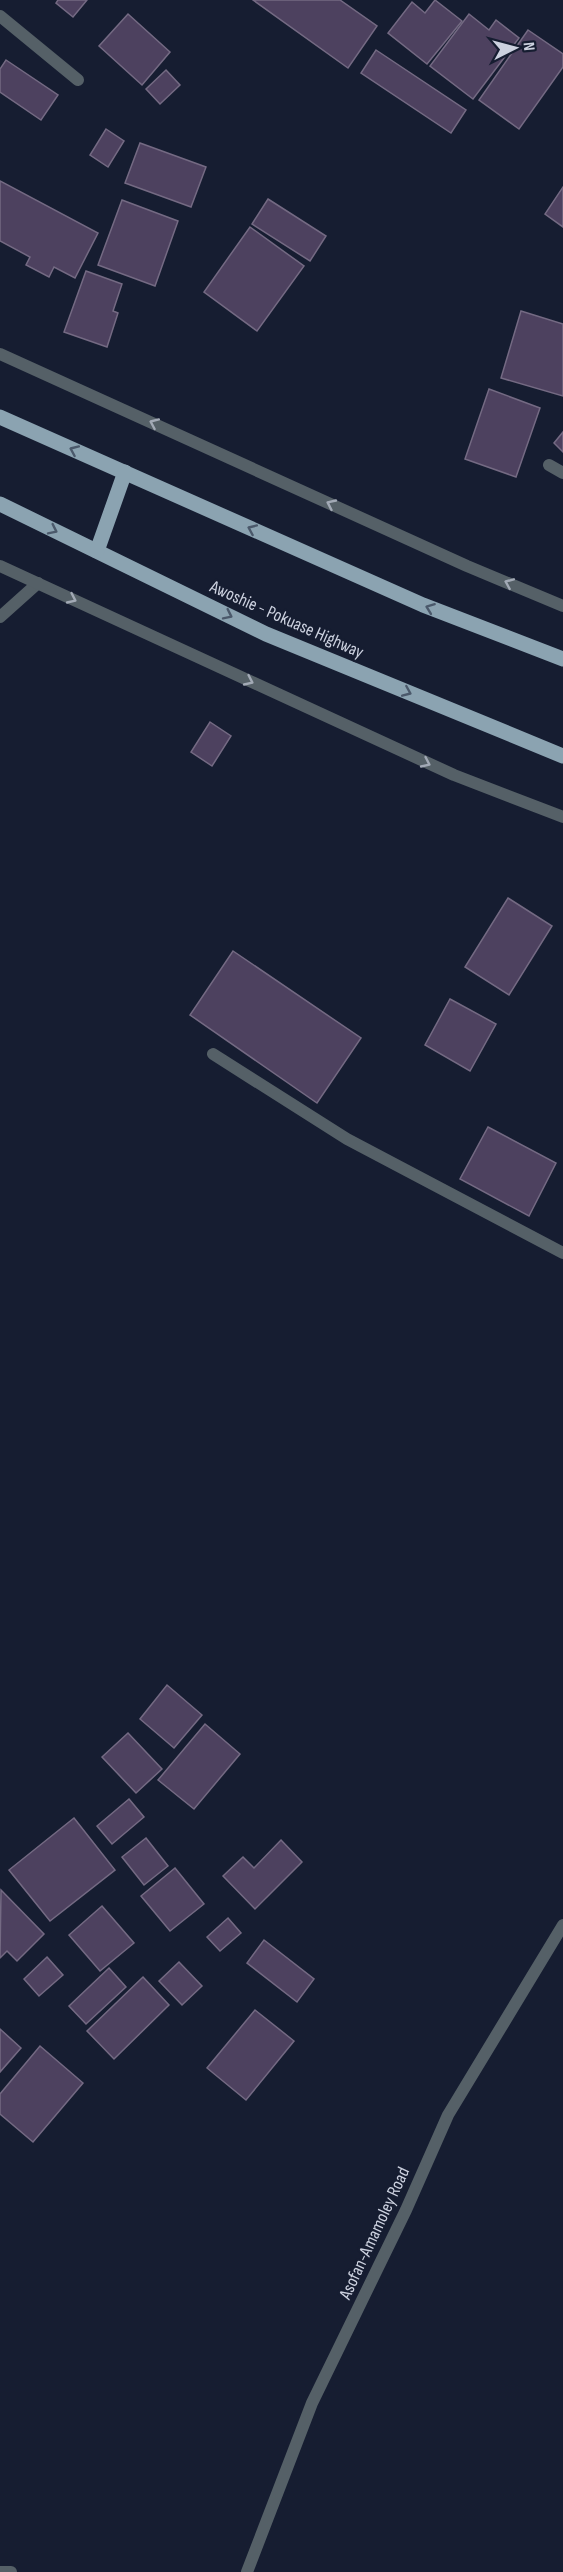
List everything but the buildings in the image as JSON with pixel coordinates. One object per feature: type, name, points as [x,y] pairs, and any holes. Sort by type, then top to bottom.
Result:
[{"type":"main road","points":[[0,417],[423,605],[563,659]]},
{"type":"main road","points":[[97,551],[125,472]]},
{"type":"main road","name":"Awoshie - Pokuase Highway","points":[[0,504],[266,634],[563,756]]},
{"type":"street","points":[[0,16],[78,81]]},
{"type":"street","points":[[0,354],[467,566],[563,606]]},
{"type":"street","points":[[549,465],[563,473]]},
{"type":"street","points":[[0,566],[454,775],[563,817]]},
{"type":"street","points":[[0,617],[38,583]]},
{"type":"street","points":[[213,1054],[347,1139],[563,1253]]},
{"type":"street","name":"Asofan-Amamoley Road","points":[[247,2572],[312,2403],[406,2210],[448,2115],[563,1925]]},
{"type":"street","points":[[0,2572],[11,2572]]}]
